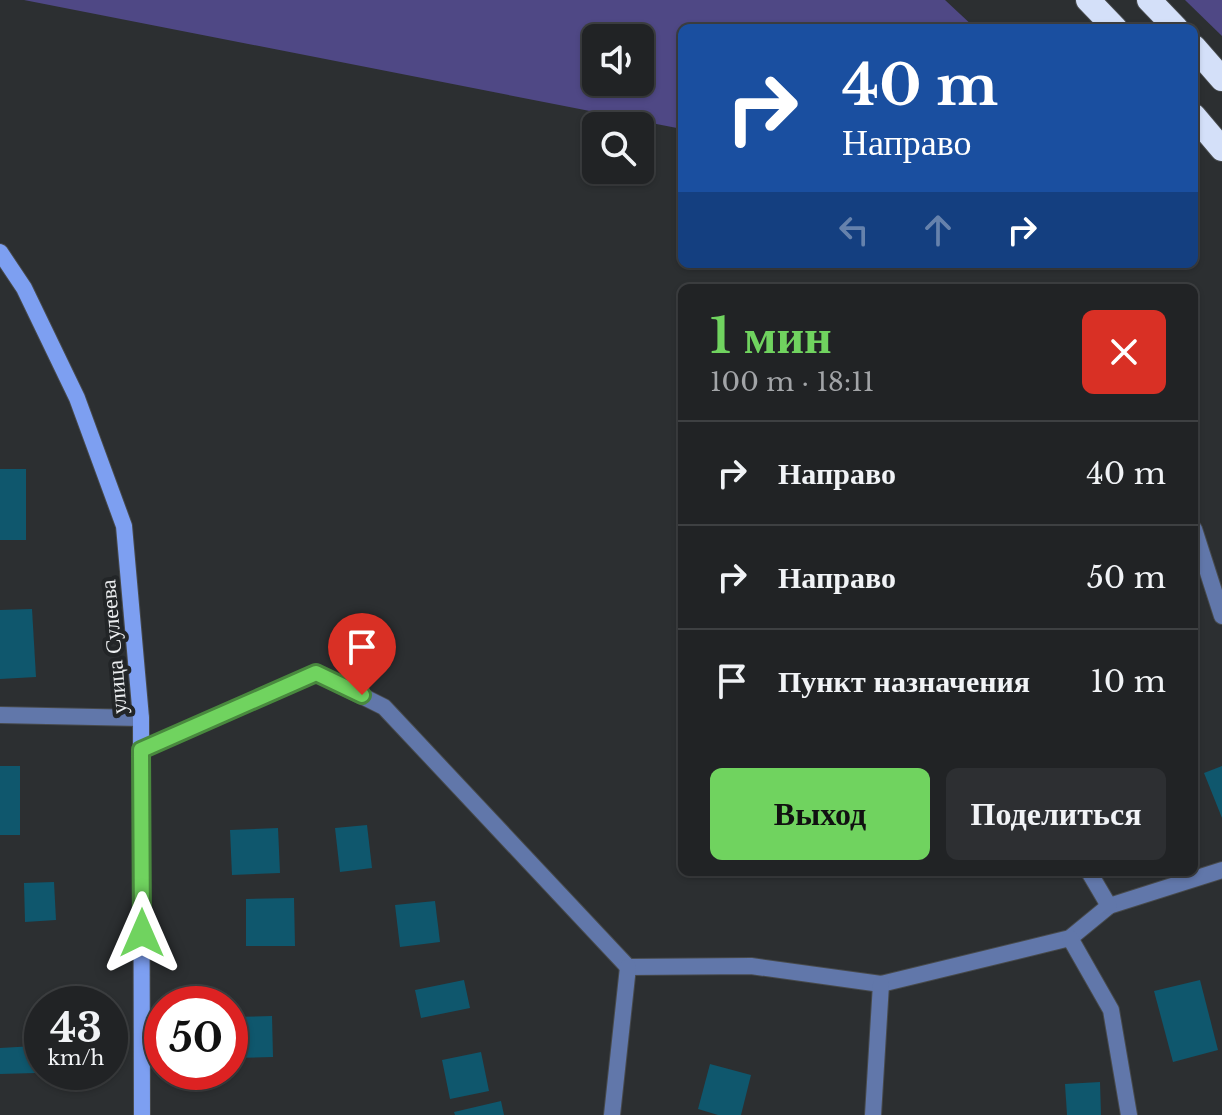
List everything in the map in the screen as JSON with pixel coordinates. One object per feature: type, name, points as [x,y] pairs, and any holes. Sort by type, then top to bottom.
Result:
[{"type":"highway","points":[[1088,0],[1111,24]]},
{"type":"highway","points":[[1149,0],[1172,24]]},
{"type":"highway","points":[[1198,52],[1222,79]]},
{"type":"highway","points":[[1198,121],[1222,149]]},
{"type":"main road","name":"улица Сулеева","points":[[0,252],[24,288],[77,398],[124,526],[141,718],[142,1115]]},
{"type":"street","points":[[1198,541],[1222,616]]},
{"type":"street","points":[[141,750],[316,673],[384,707],[628,967],[751,966],[881,984],[1070,938],[1109,906],[1222,870]]},
{"type":"street","points":[[0,715],[141,718]]},
{"type":"street","points":[[1091,876],[1109,906]]},
{"type":"street","points":[[1070,938],[1111,1010],[1129,1115]]},
{"type":"street","points":[[612,1115],[628,967]]},
{"type":"street","points":[[873,1115],[881,984]]},
{"type":"shaded area","points":[[24,0],[945,0],[971,24],[678,24],[678,128],[654,124],[654,112],[595,112]]},
{"type":"shaded area","points":[[1185,0],[1222,0],[1222,36]]},
{"type":"building","points":[[0,469],[26,469],[26,540],[0,540]]},
{"type":"building","points":[[32,609],[36,677],[0,679],[0,610]]},
{"type":"building","points":[[0,766],[20,766],[20,835],[0,835]]},
{"type":"building","points":[[1222,766],[1222,818],[1204,773]]},
{"type":"building","points":[[367,825],[372,868],[340,872],[335,828]]},
{"type":"building","points":[[278,828],[280,873],[232,875],[230,830]]},
{"type":"building","points":[[54,882],[56,920],[25,922],[24,883]]},
{"type":"building","points":[[294,898],[295,946],[246,946],[246,899]]},
{"type":"building","points":[[435,901],[440,942],[400,947],[395,905]]},
{"type":"building","points":[[464,980],[470,1008],[421,1018],[415,990]]},
{"type":"building","points":[[1200,980],[1218,1050],[1173,1062],[1154,991]]},
{"type":"building","points":[[272,1016],[273,1057],[248,1058],[248,1017]]},
{"type":"building","points":[[24,1047],[24,1073],[0,1074],[0,1048]]},
{"type":"building","points":[[481,1052],[489,1091],[450,1099],[442,1060]]},
{"type":"building","points":[[710,1064],[751,1075],[741,1115],[718,1115],[698,1109]]},
{"type":"building","points":[[1100,1082],[1101,1115],[1067,1115],[1065,1084]]},
{"type":"building","points":[[501,1101],[504,1115],[455,1115],[454,1112]]},
{"type":"route","points":[[142,933],[141,750],[316,673],[362,695]]}]
